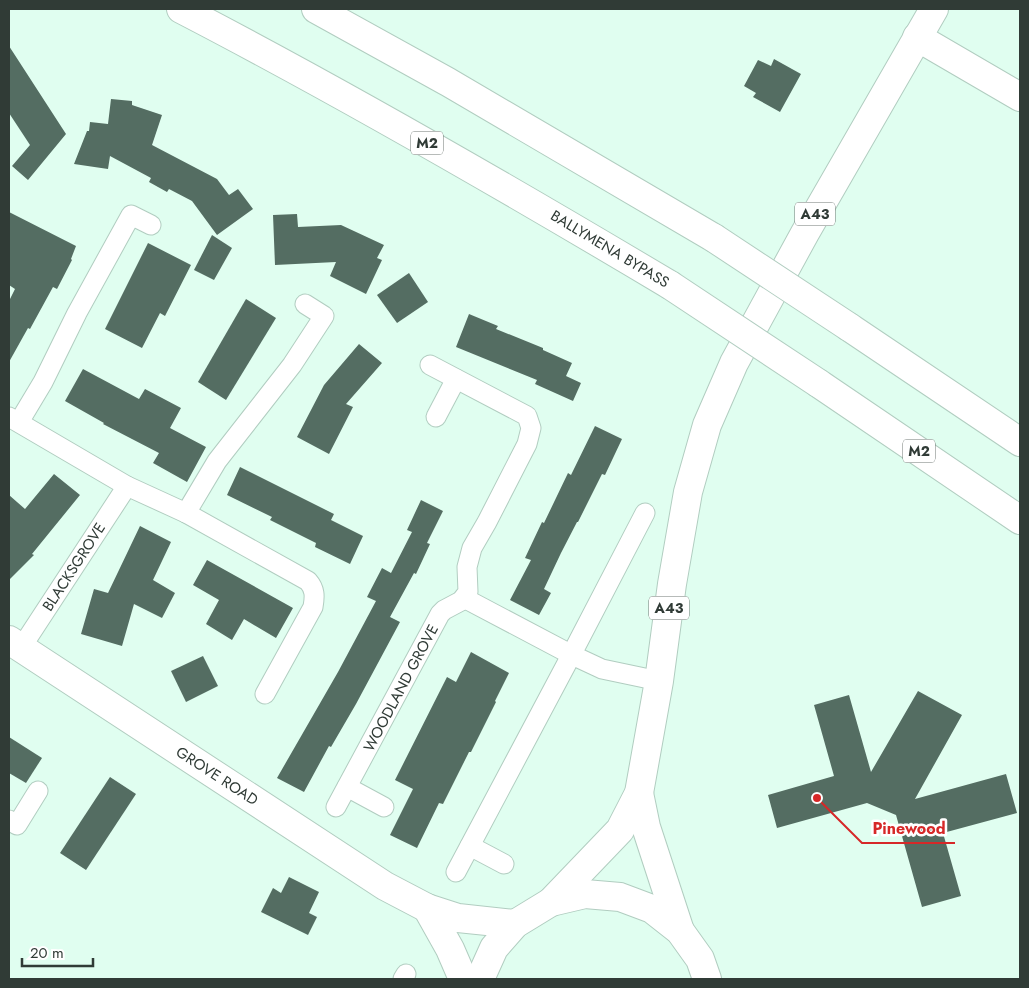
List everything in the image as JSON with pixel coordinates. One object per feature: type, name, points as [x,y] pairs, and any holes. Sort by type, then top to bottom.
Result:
[{"type":"main road","name":"BALLYMENA BYPASS","points":[[181,9],[271,55],[484,175],[670,285],[1020,520]]},
{"type":"main road","points":[[316,9],[448,82],[714,238],[1020,442]]},
{"type":"main road","name":"A43","points":[[480,979],[494,948],[515,924],[551,902],[620,830],[639,793],[659,682],[672,584],[688,492],[707,425],[738,355],[805,233],[934,9]]},
{"type":"main road","points":[[917,37],[1020,97]]},
{"type":"main road","name":"GROVE ROAD","points":[[15,644],[385,886],[427,908],[458,918],[515,924]]},
{"type":"main road","name":"A43","points":[[639,793],[646,827],[680,931]]},
{"type":"main road","name":"A43","points":[[551,902],[585,894],[620,897],[652,909],[680,931],[700,959],[707,979]]},
{"type":"main road","points":[[427,908],[450,949],[463,979]]},
{"type":"street","points":[[151,225],[131,216],[77,313],[43,382],[14,419],[127,486],[186,513],[304,577],[313,587],[315,595],[313,607],[265,694]]},
{"type":"street","points":[[186,513],[217,461],[292,365],[324,316],[305,304]]},
{"type":"street","points":[[430,365],[526,416],[531,428],[526,444],[488,522],[472,548],[467,567],[469,587],[464,598],[602,669],[659,682]]},
{"type":"street","points":[[436,417],[456,379]]},
{"type":"street","name":"BLACKSGROVE","points":[[15,644],[127,486]]},
{"type":"street","points":[[456,872],[572,655],[645,513]]},
{"type":"street","name":"WOODLAND GROVE","points":[[336,807],[440,614],[464,598]]},
{"type":"street","points":[[348,787],[384,807]]},
{"type":"street","points":[[9,820],[17,825],[38,791]]},
{"type":"street","points":[[470,846],[504,864]]},
{"type":"building","points":[[9,46],[66,134],[28,180],[12,166],[30,145],[9,113]]},
{"type":"building","points":[[774,59],[801,74],[780,112],[753,97],[756,93],[744,86],[758,60],[771,66]]},
{"type":"building","points":[[111,99],[132,101],[132,105],[162,115],[152,145],[217,179],[229,195],[238,189],[253,209],[217,235],[192,201],[169,189],[167,192],[149,182],[151,178],[110,156],[108,169],[74,164],[87,131],[89,131],[90,122],[108,124]]},
{"type":"building","points":[[9,212],[76,246],[72,260],[57,289],[53,287],[9,362],[9,301],[15,289],[9,285]]},
{"type":"building","points":[[297,214],[298,227],[341,225],[384,245],[377,258],[382,260],[366,294],[330,276],[336,262],[275,265],[273,215]]},
{"type":"building","points":[[212,235],[232,248],[214,280],[194,270]]},
{"type":"building","points":[[148,243],[191,265],[165,316],[160,313],[142,348],[105,329]]},
{"type":"building","points":[[409,273],[428,302],[397,323],[377,295]]},
{"type":"building","points":[[246,299],[276,318],[226,400],[198,382]]},
{"type":"building","points":[[469,314],[498,326],[496,329],[543,348],[543,350],[572,363],[566,376],[581,383],[573,401],[535,384],[537,380],[456,347]]},
{"type":"building","points":[[359,344],[382,363],[346,404],[353,407],[329,454],[297,437],[324,385]]},
{"type":"building","points":[[83,369],[139,399],[145,389],[181,408],[170,428],[206,447],[187,482],[153,463],[159,453],[103,424],[65,401]]},
{"type":"building","points":[[595,426],[622,439],[605,475],[602,474],[577,522],[544,589],[551,593],[539,615],[510,600],[531,560],[525,558],[542,522],[544,523],[568,473],[571,475]]},
{"type":"building","points":[[240,467],[334,514],[331,520],[363,536],[350,564],[315,547],[316,543],[270,520],[272,517],[227,495]]},
{"type":"building","points":[[54,474],[80,495],[32,554],[34,555],[9,580],[9,495],[25,509]]},
{"type":"building","points":[[421,500],[443,511],[427,543],[430,544],[416,574],[414,573],[390,617],[400,622],[356,704],[331,747],[329,746],[304,792],[277,778],[376,601],[367,597],[382,568],[391,573],[412,532],[407,530]]},
{"type":"building","points":[[140,526],[171,542],[153,580],[175,593],[162,618],[134,604],[122,646],[81,634],[94,589],[108,593]]},
{"type":"building","points":[[207,560],[293,608],[276,638],[244,619],[232,640],[206,624],[219,600],[193,585]]},
{"type":"building","points":[[471,652],[509,673],[471,752],[469,752],[443,804],[439,803],[417,848],[390,835],[413,789],[395,780],[447,677],[456,682]]},
{"type":"building","points":[[203,656],[218,686],[186,702],[171,671]]},
{"type":"building","points":[[918,691],[962,715],[915,799],[1006,774],[1017,813],[943,833],[961,896],[922,907],[896,815],[867,803],[777,828],[768,795],[834,776],[814,705],[849,695],[871,772]]},
{"type":"building","points":[[9,737],[42,758],[26,783],[9,773]]},
{"type":"building","points":[[110,777],[136,794],[86,870],[60,853]]},
{"type":"building","points":[[289,877],[319,892],[309,913],[317,917],[308,935],[261,912],[273,888],[281,893]]},
{"type":"place","name":"Pinewood","points":[[817,798]]}]
